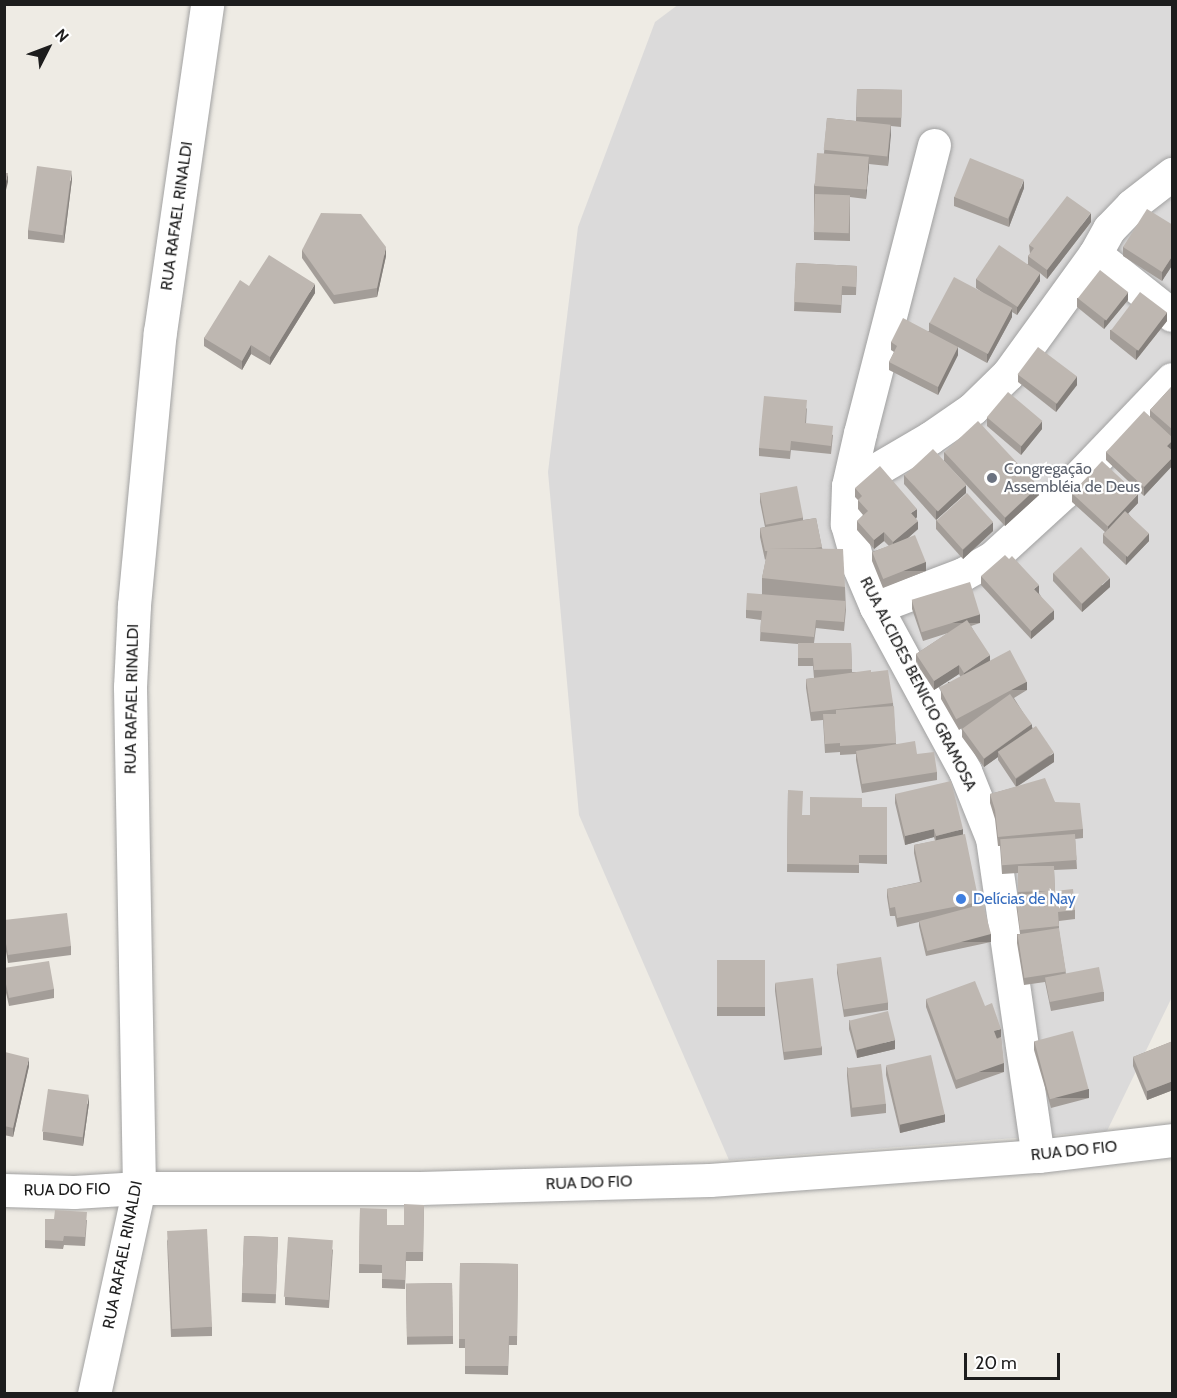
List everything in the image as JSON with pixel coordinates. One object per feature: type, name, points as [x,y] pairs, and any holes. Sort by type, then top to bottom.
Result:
[{"type":"street","name":"RUA RAFAEL RINALDI","points":[[94,1394],[139,1188],[131,720],[134,605],[160,332],[207,4]]},
{"type":"street","name":"RUA ALCIDES BENICIO GRAMOSA","points":[[934,145],[848,486],[848,524],[859,567],[876,607],[965,771],[992,838],[1038,1156]]},
{"type":"street","points":[[848,486],[930,438],[972,409],[1008,374],[1095,255],[1109,229],[1132,205],[1173,174]]},
{"type":"street","points":[[1095,255],[1173,315]]},
{"type":"street","points":[[876,607],[963,574],[992,558],[1064,492],[1173,378]]},
{"type":"street","name":"RUA DO FIO","points":[[4,1190],[74,1192],[139,1188],[420,1188],[710,1180],[1038,1156],[1173,1140]]},
{"type":"shaded area","points":[[679,4],[1172,5],[1172,997],[1107,1131],[729,1160],[579,815],[548,472],[578,227],[655,22]]},
{"type":"building","points":[[857,89],[902,90],[902,118],[857,117]]},
{"type":"building","points":[[827,118],[891,125],[887,157],[824,150]]},
{"type":"building","points":[[817,153],[869,157],[867,190],[815,186]]},
{"type":"building","points":[[970,158],[1024,180],[1008,219],[954,197]]},
{"type":"building","points":[[37,166],[72,171],[63,235],[28,230]]},
{"type":"building","points":[[4,173],[8,173],[4,189]]},
{"type":"building","points":[[815,194],[850,195],[849,233],[814,232]]},
{"type":"building","points":[[1067,196],[1091,213],[1047,270],[1028,256],[1034,248],[1029,245]]},
{"type":"building","points":[[1147,209],[1173,225],[1173,255],[1162,272],[1123,247]]},
{"type":"building","points":[[321,213],[361,214],[386,247],[377,288],[334,295],[302,250]]},
{"type":"building","points":[[999,245],[1040,273],[1018,307],[976,279]]},
{"type":"building","points":[[269,255],[315,284],[270,357],[251,345],[242,361],[204,338],[240,280],[249,286]]},
{"type":"building","points":[[796,263],[857,266],[856,287],[842,286],[841,305],[794,302]]},
{"type":"building","points":[[1100,270],[1128,292],[1106,321],[1078,298]]},
{"type":"building","points":[[954,277],[1012,308],[988,354],[930,323]]},
{"type":"building","points":[[1140,292],[1167,312],[1138,351],[1111,330]]},
{"type":"building","points":[[903,318],[958,347],[938,387],[889,362],[897,346],[891,342]]},
{"type":"building","points":[[1038,347],[1077,376],[1057,404],[1018,374]]},
{"type":"building","points":[[1173,385],[1173,430],[1150,410]]},
{"type":"building","points":[[1008,392],[1042,421],[1021,446],[987,417]]},
{"type":"building","points":[[764,396],[807,400],[805,423],[833,426],[831,446],[791,441],[790,451],[759,448]]},
{"type":"building","points":[[1144,411],[1173,438],[1167,446],[1173,451],[1173,457],[1144,487],[1106,452]]},
{"type":"building","name":"Congregação Assembléia de Deus","points":[[978,421],[1039,486],[1005,517],[944,452]]},
{"type":"building","points":[[933,449],[966,485],[938,511],[904,476]]},
{"type":"building","points":[[1102,461],[1138,494],[1108,527],[1072,493]]},
{"type":"building","points":[[880,466],[917,509],[911,513],[918,521],[893,542],[884,532],[874,540],[857,521],[868,511],[858,500],[862,496],[855,488]]},
{"type":"building","points":[[797,486],[803,517],[766,525],[760,493]]},
{"type":"building","points":[[967,493],[993,522],[963,549],[937,520]]},
{"type":"building","points":[[1125,511],[1149,534],[1127,557],[1103,534]]},
{"type":"building","points":[[816,518],[822,547],[768,548],[768,551],[765,551],[760,528]]},
{"type":"building","points":[[915,535],[926,562],[883,579],[872,552]]},
{"type":"building","points":[[1081,547],[1110,578],[1082,604],[1053,573]]},
{"type":"building","points":[[768,548],[843,549],[845,587],[762,578]]},
{"type":"building","points":[[1005,555],[1009,559],[1012,556],[1039,585],[1034,589],[1054,610],[1031,631],[981,576]]},
{"type":"building","points":[[970,582],[980,615],[922,632],[912,600]]},
{"type":"building","points":[[747,593],[846,601],[844,622],[816,620],[814,637],[760,632],[762,611],[746,610]]},
{"type":"building","points":[[967,620],[990,655],[964,673],[959,665],[934,681],[916,654]]},
{"type":"building","points":[[798,643],[851,643],[852,669],[814,670],[813,658],[798,658]]},
{"type":"building","points":[[1010,650],[1027,682],[956,719],[939,688]]},
{"type":"building","points":[[871,670],[871,672],[888,670],[893,703],[811,712],[806,679]]},
{"type":"building","points":[[1010,694],[1032,724],[984,759],[962,729]]},
{"type":"building","points":[[894,706],[896,743],[840,746],[840,743],[825,744],[823,714],[836,714],[836,710]]},
{"type":"building","points":[[1036,726],[1054,753],[1016,778],[998,752]]},
{"type":"building","points":[[915,741],[917,754],[934,752],[937,772],[862,784],[856,751]]},
{"type":"building","points":[[1045,778],[1055,802],[1080,803],[1083,829],[998,837],[995,810],[990,794]]},
{"type":"building","points":[[951,781],[963,829],[936,836],[934,829],[905,836],[895,794]]},
{"type":"building","points":[[788,790],[803,791],[802,815],[810,815],[810,797],[862,798],[862,807],[887,807],[887,855],[859,855],[859,865],[787,864]]},
{"type":"building","points":[[965,834],[979,902],[897,918],[895,907],[890,908],[887,889],[922,882],[914,845]]},
{"type":"building","points":[[1075,834],[1077,860],[1002,865],[1000,839]]},
{"type":"building","points":[[1018,866],[1054,866],[1055,891],[1073,889],[1075,910],[1058,912],[1059,926],[1020,930],[1016,896],[1046,891],[1018,892]]},
{"type":"building","points":[[983,904],[991,934],[927,951],[919,921]]},
{"type":"building","points":[[67,913],[71,946],[8,955],[4,920]]},
{"type":"building","points":[[1059,928],[1066,971],[1024,978],[1018,935]]},
{"type":"building","points":[[881,957],[888,1002],[844,1009],[837,964]]},
{"type":"building","points":[[717,960],[765,960],[765,1007],[717,1007]]},
{"type":"building","points":[[49,961],[54,989],[9,998],[4,968]]},
{"type":"building","points":[[1099,967],[1104,992],[1050,1002],[1045,977]]},
{"type":"building","points":[[813,978],[822,1047],[784,1052],[775,983]]},
{"type":"building","points":[[975,981],[985,1006],[992,1003],[1001,1029],[994,1031],[997,1039],[1001,1037],[1004,1063],[956,1080],[926,999]]},
{"type":"building","points":[[888,1011],[895,1040],[856,1050],[849,1021]]},
{"type":"building","points":[[1073,1031],[1089,1089],[1050,1099],[1034,1041]]},
{"type":"building","points":[[1173,1041],[1173,1081],[1147,1091],[1133,1057]]},
{"type":"building","points":[[5,1052],[29,1058],[13,1128],[4,1126]]},
{"type":"building","points":[[931,1055],[945,1114],[900,1125],[886,1065]]},
{"type":"building","points":[[881,1064],[886,1104],[852,1108],[847,1068]]},
{"type":"building","points":[[48,1089],[89,1095],[83,1137],[42,1132]]},
{"type":"building","points":[[404,1204],[424,1205],[423,1252],[406,1252],[405,1280],[382,1279],[382,1265],[359,1264],[360,1208],[387,1209],[387,1225],[404,1225]]},
{"type":"building","points":[[55,1210],[87,1212],[85,1237],[64,1236],[63,1241],[45,1240],[45,1219],[54,1219]]},
{"type":"building","points":[[207,1229],[212,1327],[172,1329],[167,1231]]},
{"type":"building","points":[[244,1236],[278,1237],[276,1294],[242,1293]]},
{"type":"building","points":[[288,1237],[333,1240],[329,1300],[284,1297]]},
{"type":"building","points":[[460,1263],[518,1264],[517,1336],[509,1336],[508,1366],[465,1366],[465,1339],[459,1339]]},
{"type":"building","points":[[452,1283],[453,1336],[407,1337],[406,1284]]},
{"type":"place","name":"Congregação Assembléia de Deus","points":[[992,478]]},
{"type":"place","name":"Delícias de Nay","points":[[961,899]]}]
